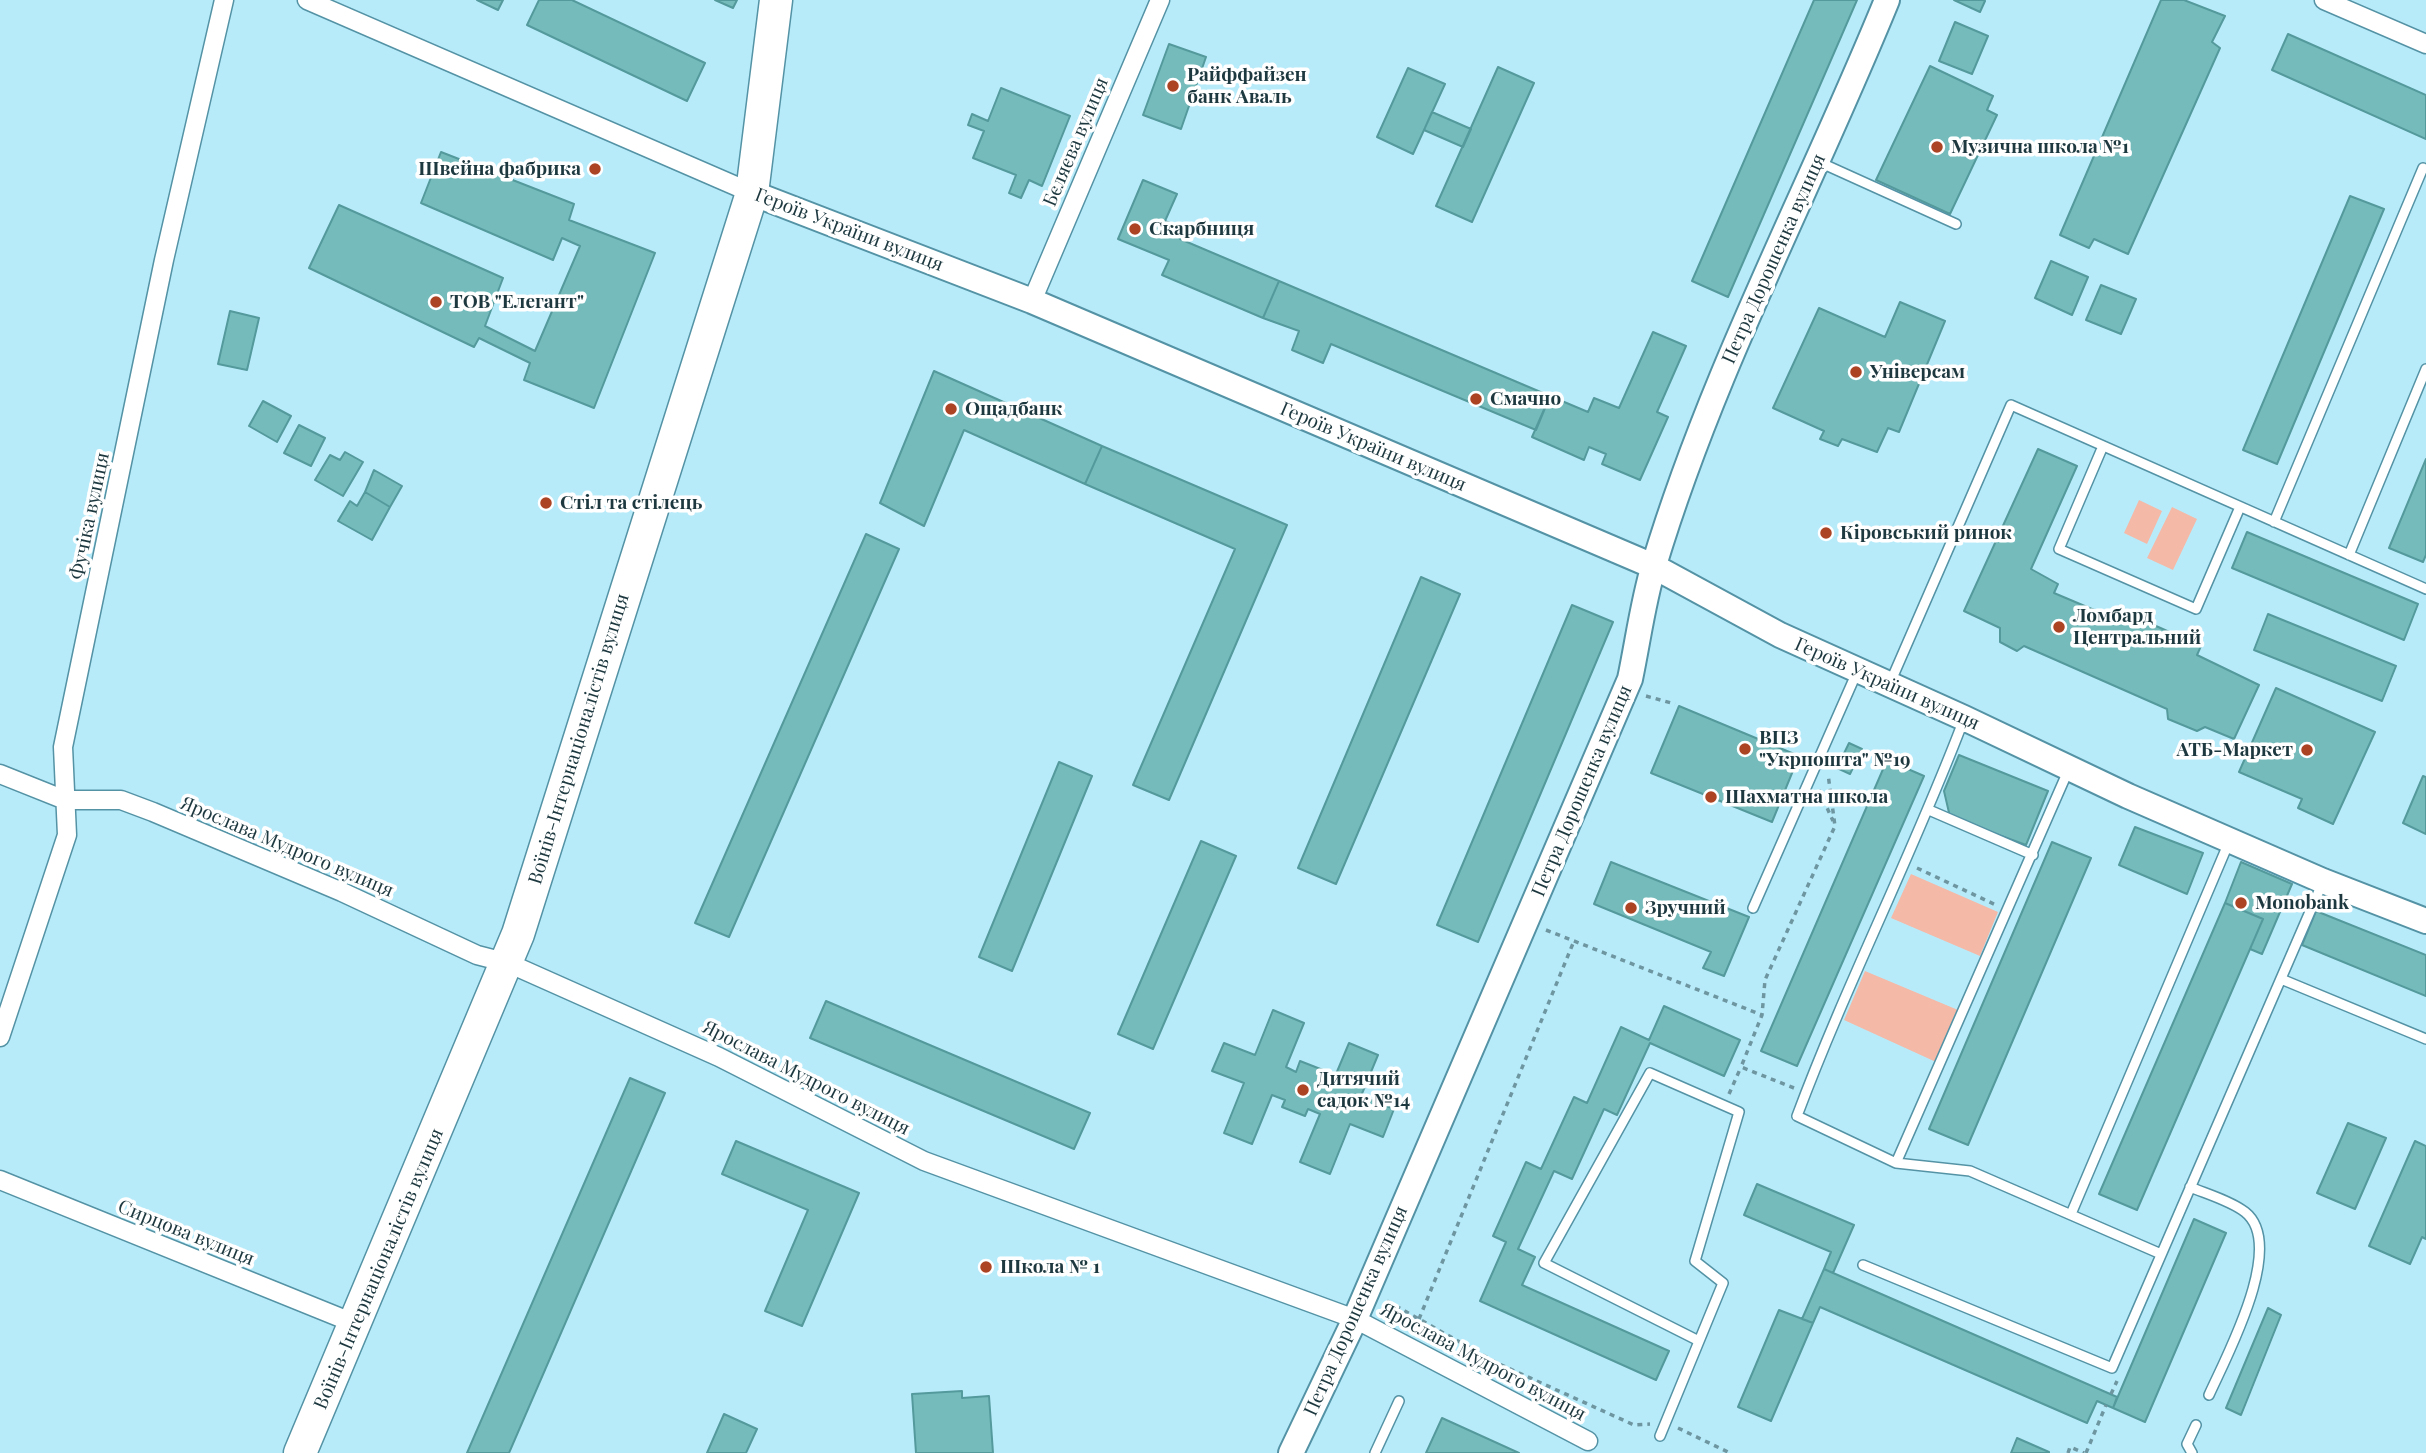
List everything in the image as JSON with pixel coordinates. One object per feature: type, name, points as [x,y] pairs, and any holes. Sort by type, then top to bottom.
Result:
[{"type":"highway","name":"Воїнів-Інтернаціоналістів вулиця","points":[[300,1453],[508,963],[752,193],[776,0]]},
{"type":"main road","name":"Петра Дорошенка вулиця","points":[[1291,1453],[1355,1319],[1630,679],[1653,566],[1731,352],[1818,162],[1886,0]]},
{"type":"main road","name":"Героїв України вулиця","points":[[752,193],[1032,301],[1653,566],[1780,635],[2069,768],[2229,841],[2426,921]]},
{"type":"street","name":"Фучіка вулиця","points":[[0,1037],[67,835],[64,747],[164,260],[224,0]]},
{"type":"street","name":"Героїв України вулиця","points":[[307,0],[752,193]]},
{"type":"street","name":"Бєляєва вулиця","points":[[1032,301],[1160,0]]},
{"type":"street","points":[[2324,0],[2426,44]]},
{"type":"street","name":"Ярослава Мудрого вулиця","points":[[0,774],[65,800],[121,800],[342,892],[477,955],[508,963],[719,1057],[924,1161],[1355,1319],[1585,1447]]},
{"type":"street","name":"Сирцова вулиця","points":[[0,1180],[356,1324]]},
{"type":"lane","points":[[1818,162],[1956,224]]},
{"type":"lane","points":[[2274,522],[2423,168]]},
{"type":"lane","points":[[2349,555],[2426,369]]},
{"type":"lane","points":[[1890,685],[2011,405],[2426,589]]},
{"type":"lane","points":[[2103,446],[2059,549],[2196,609],[2240,507]]},
{"type":"lane","points":[[1753,908],[1857,670]]},
{"type":"lane","points":[[1964,718],[1929,810],[1797,1116],[1896,1163],[1969,1171],[2161,1254]]},
{"type":"lane","points":[[1896,1163],[2034,855],[2069,768]]},
{"type":"lane","points":[[1929,810],[2034,855]]},
{"type":"lane","points":[[2071,1214],[2229,841]]},
{"type":"lane","points":[[1863,1265],[2112,1368],[2323,881]]},
{"type":"lane","points":[[2281,979],[2426,1040]]},
{"type":"lane","points":[[1660,1436],[1723,1283],[1695,1261],[1739,1112],[1650,1073],[1544,1263],[1699,1341]]},
{"type":"lane","points":[[2190,1187],[2246,1212],[2260,1237],[2253,1296],[2209,1395]]},
{"type":"lane","points":[[1375,1453],[1399,1401]]},
{"type":"lane","points":[[2192,1453],[2187,1444],[2196,1425]]},
{"type":"path","points":[[1644,695],[1675,704]]},
{"type":"path","points":[[1724,1106],[1762,1015],[1765,979],[1835,826],[1828,773]]},
{"type":"path","points":[[1906,863],[2009,911]]},
{"type":"path","points":[[1542,928],[1762,1015]]},
{"type":"path","points":[[1419,1319],[1574,941]]},
{"type":"path","points":[[1741,1068],[1806,1093]]},
{"type":"path","points":[[1382,1298],[1497,1363],[1634,1425]]},
{"type":"path","points":[[2067,1453],[2070,1447],[2085,1453],[2106,1405]]},
{"type":"path","points":[[1665,1423],[1730,1453]]},
{"type":"shaded area","points":[[2139,500],[2162,511],[2147,544],[2124,533]]},
{"type":"shaded area","points":[[2172,507],[2197,519],[2173,570],[2147,558]]},
{"type":"shaded area","points":[[1911,874],[1998,912],[1980,956],[1891,918]]},
{"type":"shaded area","points":[[1865,971],[1958,1010],[1936,1062],[1844,1020]]},
{"type":"building","points":[[477,0],[503,0],[498,10]]},
{"type":"building","points":[[539,0],[572,0],[705,63],[687,101],[527,25]]},
{"type":"building","points":[[715,0],[737,0],[733,8]]},
{"type":"building","points":[[1814,0],[1857,0],[1728,297],[1692,281]]},
{"type":"building","points":[[1954,0],[1983,0],[1985,1],[1980,12]]},
{"type":"building","points":[[2161,0],[2184,0],[2225,16],[2212,42],[2220,48],[2128,254],[2094,239],[2089,248],[2060,235]]},
{"type":"building","points":[[1955,22],[1988,36],[1972,74],[1939,61]]},
{"type":"building","points":[[2288,34],[2426,95],[2426,139],[2272,70]]},
{"type":"building","points":[[1169,44],[1206,57],[1181,129],[1143,115]]},
{"type":"building","name":"Музична школа №1","points":[[1930,66],[1993,96],[1987,110],[1997,115],[1950,214],[1876,180]]},
{"type":"building","points":[[1498,67],[1534,83],[1472,222],[1436,206]]},
{"type":"building","points":[[1408,68],[1445,84],[1413,154],[1377,137]]},
{"type":"building","points":[[1001,88],[1070,116],[1042,186],[1029,180],[1021,198],[1009,193],[1016,175],[973,158],[984,131],[968,125],[972,114],[988,121]]},
{"type":"building","points":[[1432,112],[1471,129],[1463,147],[1424,130]]},
{"type":"building","name":"ТОВ \"Елегант\"","points":[[441,152],[574,204],[569,220],[655,253],[594,408],[524,380],[530,363],[479,338],[474,347],[309,268],[339,205],[503,278],[485,326],[535,351],[580,246],[562,238],[553,260],[421,203]]},
{"type":"building","points":[[1143,180],[1177,194],[1165,221],[1184,229],[1180,239],[1279,281],[1263,318],[1162,275],[1169,260],[1118,239]]},
{"type":"building","points":[[2350,196],[2384,209],[2277,464],[2243,450]]},
{"type":"building","points":[[2051,261],[2088,277],[2072,315],[2035,298]]},
{"type":"building","points":[[1279,281],[1550,396],[1536,430],[1331,344],[1323,363],[1292,350],[1299,331],[1263,318]]},
{"type":"building","points":[[2101,285],[2136,299],[2121,334],[2086,320]]},
{"type":"building","name":"Універсам","points":[[1900,302],[1945,321],[1899,432],[1888,428],[1877,452],[1842,439],[1838,446],[1820,439],[1824,431],[1773,408],[1819,308],[1885,337]]},
{"type":"building","points":[[230,311],[259,318],[247,370],[218,364]]},
{"type":"building","points":[[1653,332],[1686,346],[1657,412],[1668,417],[1640,480],[1602,464],[1606,454],[1589,447],[1584,460],[1532,437],[1550,396],[1588,412],[1594,398],[1619,408]]},
{"type":"building","points":[[934,371],[1102,446],[1085,484],[964,430],[924,526],[880,503]]},
{"type":"building","points":[[263,401],[291,416],[277,442],[249,426]]},
{"type":"building","points":[[299,425],[325,438],[311,466],[284,453]]},
{"type":"building","points":[[1102,446],[1287,525],[1169,800],[1133,785],[1235,549],[1085,484]]},
{"type":"building","points":[[2038,449],[2077,466],[2031,569],[2058,584],[2054,593],[2125,623],[2129,614],[2201,646],[2197,655],[2259,685],[2234,739],[2205,727],[2197,731],[2168,719],[2167,709],[2024,646],[2017,651],[2000,642],[2000,628],[1964,611]]},
{"type":"building","points":[[345,452],[363,462],[343,496],[315,480],[330,455],[340,460]]},
{"type":"building","points":[[2426,459],[2426,555],[2423,562],[2389,548]]},
{"type":"building","points":[[374,470],[402,486],[390,507],[365,492]]},
{"type":"building","points":[[365,492],[390,507],[372,540],[338,521],[350,501],[357,506]]},
{"type":"building","points":[[2247,532],[2418,604],[2404,640],[2232,568]]},
{"type":"building","points":[[866,534],[899,549],[729,937],[695,923]]},
{"type":"building","points":[[1421,577],[1460,594],[1336,884],[1298,868]]},
{"type":"building","points":[[1572,605],[1613,622],[1478,942],[1437,925]]},
{"type":"building","points":[[2268,614],[2396,666],[2382,701],[2254,650]]},
{"type":"building","points":[[2276,688],[2375,732],[2333,824],[2298,808],[2302,799],[2239,772]]},
{"type":"building","points":[[1679,706],[1799,756],[1772,822],[1651,773]]},
{"type":"building","points":[[1849,743],[1862,749],[1850,774],[1837,768]]},
{"type":"building","points":[[1959,755],[2048,791],[2026,845],[1950,817],[1944,791]]},
{"type":"building","points":[[1887,760],[1924,776],[1797,1066],[1761,1051]]},
{"type":"building","points":[[1059,762],[1092,776],[1012,971],[979,957]]},
{"type":"building","points":[[2423,776],[2426,777],[2426,834],[2403,823]]},
{"type":"building","points":[[2135,827],[2203,853],[2187,894],[2119,865]]},
{"type":"building","points":[[1201,841],[1236,856],[1153,1049],[1118,1034]]},
{"type":"building","points":[[2052,842],[2091,858],[1968,1145],[1929,1129]]},
{"type":"building","points":[[1611,862],[1749,917],[1724,976],[1703,968],[1711,952],[1594,904]]},
{"type":"building","points":[[2241,862],[2292,884],[2262,954],[2250,949],[2263,919],[2225,903]]},
{"type":"building","points":[[2225,903],[2263,919],[2137,1210],[2099,1194]]},
{"type":"building","points":[[2316,911],[2426,955],[2426,996],[2302,945]]},
{"type":"building","points":[[826,1001],[1090,1113],[1074,1149],[810,1038]]},
{"type":"building","points":[[1664,1006],[1740,1040],[1724,1076],[1650,1043],[1617,1115],[1604,1109],[1572,1179],[1554,1171],[1518,1249],[1535,1257],[1522,1285],[1669,1351],[1656,1380],[1480,1301],[1506,1242],[1493,1236],[1526,1162],[1541,1169],[1574,1097],[1587,1103],[1621,1027],[1649,1040]]},
{"type":"building","name":"Дитячий садок №14","points":[[1273,1010],[1304,1023],[1286,1067],[1296,1072],[1300,1061],[1323,1070],[1319,1081],[1331,1086],[1349,1043],[1378,1055],[1361,1096],[1394,1109],[1383,1137],[1350,1124],[1330,1174],[1300,1162],[1320,1114],[1308,1109],[1305,1116],[1282,1107],[1285,1100],[1272,1095],[1252,1144],[1224,1133],[1244,1083],[1212,1071],[1224,1043],[1255,1055]]},
{"type":"building","points":[[630,1078],[665,1093],[509,1453],[467,1453]]},
{"type":"building","points":[[2348,1123],[2386,1138],[2355,1209],[2317,1193]]},
{"type":"building","points":[[736,1141],[859,1193],[802,1326],[765,1311],[808,1210],[722,1174]]},
{"type":"building","points":[[2415,1141],[2426,1146],[2426,1239],[2422,1237],[2410,1264],[2369,1246]]},
{"type":"building","points":[[1757,1184],[1854,1225],[1833,1273],[1824,1269],[1831,1252],[1744,1215]]},
{"type":"building","points":[[2194,1219],[2226,1233],[2145,1422],[2113,1408]]},
{"type":"building","points":[[1824,1269],[2117,1397],[2113,1408],[2097,1401],[2087,1423],[1820,1307],[1813,1323],[1802,1319]]},
{"type":"building","points":[[2268,1308],[2281,1315],[2241,1415],[2226,1408]]},
{"type":"building","points":[[1779,1310],[1813,1323],[1771,1421],[1738,1407]]},
{"type":"building","points":[[962,1391],[962,1398],[989,1396],[993,1453],[916,1453],[912,1394]]},
{"type":"building","points":[[724,1414],[757,1429],[746,1453],[707,1453]]},
{"type":"building","points":[[1442,1418],[1519,1453],[1426,1453]]},
{"type":"building","points":[[2017,1438],[2049,1452],[2049,1453],[2011,1453]]},
{"type":"place","name":"Райффайзен банк Аваль","points":[[1173,86]]},
{"type":"place","name":"Музична школа №1","points":[[1937,147]]},
{"type":"place","name":"Швейна фабрика","points":[[595,169]]},
{"type":"place","name":"Скарбниця","points":[[1135,229]]},
{"type":"place","name":"ТОВ \"Елегант\"","points":[[436,302]]},
{"type":"place","name":"Універсам","points":[[1856,372]]},
{"type":"place","name":"Смачно","points":[[1476,399]]},
{"type":"place","name":"Ощадбанк","points":[[951,409]]},
{"type":"place","name":"Стіл та стілець","points":[[546,503]]},
{"type":"place","name":"Кіровський ринок","points":[[1826,533]]},
{"type":"place","name":"Ломбард Центральний","points":[[2059,627]]},
{"type":"place","name":"ВПЗ \"Укрпошта\" №19","points":[[1745,749]]},
{"type":"place","name":"АТБ-Маркет","points":[[2307,750]]},
{"type":"place","name":"Шахматна школа","points":[[1711,797]]},
{"type":"place","name":"Monobank","points":[[2241,903]]},
{"type":"place","name":"Зручний","points":[[1631,908]]},
{"type":"place","name":"Дитячий садок №14","points":[[1303,1090]]},
{"type":"place","name":"Школа № 1","points":[[986,1267]]}]
